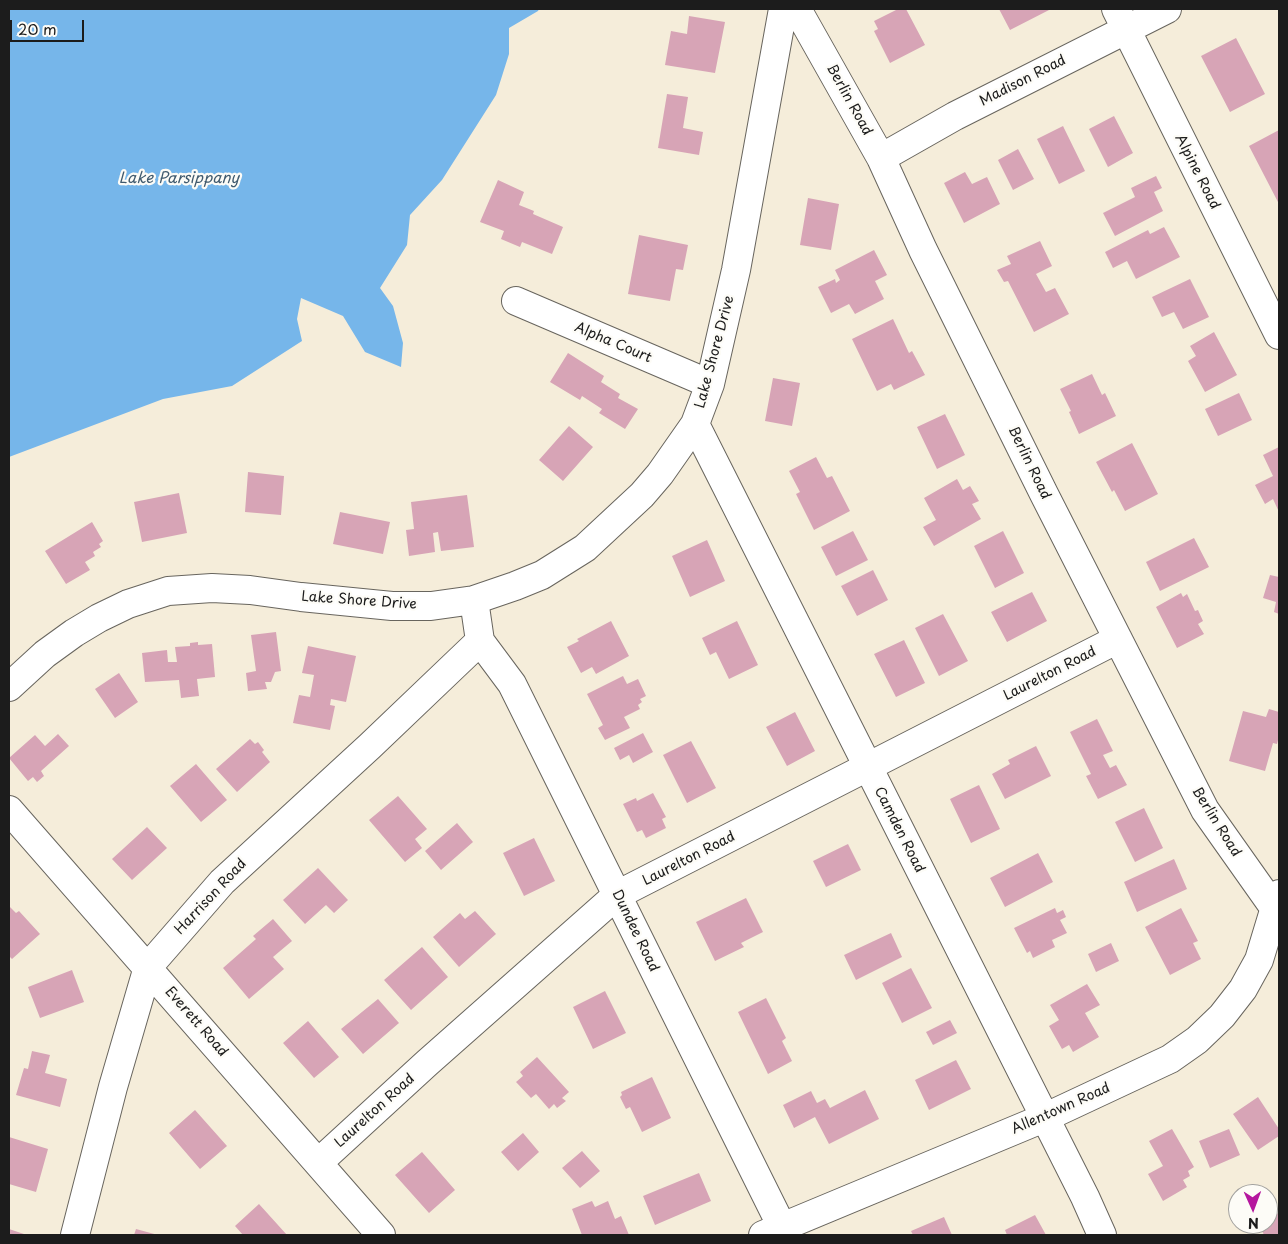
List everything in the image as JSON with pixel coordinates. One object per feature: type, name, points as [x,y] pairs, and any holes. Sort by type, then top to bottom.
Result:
[{"type":"street","name":"Lake Shore Drive","points":[[9,687],[45,654],[99,618],[128,604],[168,592],[212,588],[250,590],[301,598],[392,606],[431,606],[474,600],[542,575],[585,548],[642,495],[660,474],[695,424],[710,384],[736,270],[783,9]]},
{"type":"street","name":"Berlin Road","points":[[797,9],[881,158],[928,258],[1205,810],[1277,901]]},
{"type":"street","name":"Madison Road","points":[[881,158],[1121,19],[1167,9]]},
{"type":"street","name":"Alpine Road","points":[[1121,19],[1279,335]]},
{"type":"street","name":"Alpha Court","points":[[516,301],[710,384]]},
{"type":"street","name":"Camden Road","points":[[695,424],[1085,1197],[1102,1235]]},
{"type":"street","points":[[474,600],[480,641]]},
{"type":"street","name":"Laurelton Road","points":[[318,1163],[427,1063],[617,895],[1118,639]]},
{"type":"street","name":"Dundee Road","points":[[480,641],[512,684],[617,895],[773,1231]]},
{"type":"street","name":"Harrison Road","points":[[75,1235],[148,967],[222,882],[370,746],[480,641]]},
{"type":"street","name":"Everett Road","points":[[9,810],[381,1235]]},
{"type":"street","name":"Allentown Road","points":[[773,1231],[1044,1118],[1170,1059],[1197,1040],[1222,1016],[1243,989],[1259,960],[1277,901]]},
{"type":"water","name":"Lake Parsippany","points":[[9,9],[539,9],[509,28],[509,54],[496,95],[442,180],[410,215],[407,245],[380,288],[393,306],[403,343],[401,367],[365,352],[343,316],[301,298],[297,319],[302,341],[232,386],[163,399],[9,457]]},
{"type":"building","points":[[898,9],[906,9],[925,45],[890,63],[874,31],[878,29],[874,21]]},
{"type":"building","points":[[999,9],[1051,9],[1010,30]]},
{"type":"building","points":[[689,16],[725,22],[715,73],[665,65],[671,31],[687,34]]},
{"type":"building","points":[[1236,38],[1265,94],[1230,112],[1201,56]]},
{"type":"building","points":[[667,94],[688,97],[683,128],[703,132],[699,155],[658,148]]},
{"type":"building","points":[[1114,116],[1133,153],[1108,167],[1089,129]]},
{"type":"building","points":[[1063,126],[1085,171],[1059,184],[1037,139]]},
{"type":"building","points":[[1279,130],[1279,204],[1249,146]]},
{"type":"building","points":[[1018,149],[1034,179],[1013,190],[998,160]]},
{"type":"building","points":[[965,172],[972,184],[987,177],[1000,204],[964,223],[944,183]]},
{"type":"building","points":[[1156,176],[1162,188],[1154,192],[1163,211],[1115,236],[1103,213],[1135,197],[1131,188]]},
{"type":"building","points":[[498,180],[524,192],[519,205],[534,211],[533,214],[563,227],[552,254],[522,242],[520,247],[501,239],[504,231],[480,222]]},
{"type":"building","points":[[808,198],[839,204],[831,250],[800,245]]},
{"type":"building","points":[[1164,227],[1180,257],[1136,279],[1127,261],[1113,268],[1105,252],[1148,230],[1150,234]]},
{"type":"building","points":[[639,235],[688,245],[683,270],[676,269],[670,301],[628,294]]},
{"type":"building","points":[[1040,241],[1052,266],[1036,274],[1046,292],[1055,288],[1069,314],[1034,332],[1008,281],[1004,282],[997,270],[1011,264],[1007,256]]},
{"type":"building","points":[[874,250],[887,275],[875,281],[884,299],[855,314],[849,304],[831,313],[818,287],[835,279],[836,283],[840,280],[835,270]]},
{"type":"building","points":[[1190,279],[1209,317],[1183,329],[1174,312],[1162,317],[1152,297]]},
{"type":"building","points":[[893,319],[909,353],[912,351],[925,375],[894,390],[891,384],[877,391],[852,339]]},
{"type":"building","points":[[1214,332],[1237,375],[1205,392],[1188,361],[1196,356],[1190,346]]},
{"type":"building","points":[[568,353],[604,376],[601,382],[620,394],[618,398],[638,409],[625,429],[599,413],[602,409],[582,396],[580,400],[550,382]]},
{"type":"building","points":[[1092,374],[1102,395],[1105,393],[1116,416],[1079,434],[1069,412],[1071,411],[1060,389]]},
{"type":"building","points":[[773,378],[800,383],[792,426],[765,421]]},
{"type":"building","points":[[1239,393],[1252,420],[1218,436],[1205,409]]},
{"type":"building","points":[[945,414],[965,455],[937,469],[917,427]]},
{"type":"building","points":[[569,426],[593,447],[563,481],[539,460]]},
{"type":"building","points":[[1132,443],[1158,494],[1125,511],[1114,490],[1112,492],[1096,462]]},
{"type":"building","points":[[1279,447],[1279,512],[1273,499],[1265,504],[1255,485],[1273,476],[1263,455]]},
{"type":"building","points":[[816,457],[827,478],[832,476],[850,511],[814,530],[796,494],[800,492],[789,471]]},
{"type":"building","points":[[248,472],[284,476],[281,515],[245,512]]},
{"type":"building","points":[[957,479],[963,490],[970,486],[979,501],[972,504],[981,519],[934,546],[923,527],[936,520],[924,498]]},
{"type":"building","points":[[179,493],[187,533],[142,542],[134,502]]},
{"type":"building","points":[[467,495],[474,547],[441,551],[438,532],[433,533],[435,552],[409,556],[406,530],[414,529],[411,502]]},
{"type":"building","points":[[340,512],[390,522],[383,554],[333,544]]},
{"type":"building","points":[[92,522],[103,541],[99,544],[101,547],[93,552],[95,556],[85,562],[90,570],[66,584],[45,551]]},
{"type":"building","points":[[853,531],[868,560],[836,576],[821,547]]},
{"type":"building","points":[[1003,531],[1024,573],[995,588],[974,546]]},
{"type":"building","points":[[1194,538],[1209,567],[1160,591],[1146,562]]},
{"type":"building","points":[[707,540],[725,581],[690,597],[672,556]]},
{"type":"building","points":[[873,570],[888,600],[857,616],[841,586]]},
{"type":"building","points":[[1270,575],[1279,577],[1279,614],[1274,612],[1276,602],[1263,598]]},
{"type":"building","points":[[1032,592],[1047,621],[1007,642],[991,612]]},
{"type":"building","points":[[1181,593],[1183,597],[1187,594],[1195,611],[1198,610],[1203,621],[1198,624],[1204,634],[1177,648],[1156,607]]},
{"type":"building","points":[[943,614],[968,661],[939,676],[915,628]]},
{"type":"building","points":[[611,621],[629,656],[596,674],[592,667],[581,673],[567,647],[579,641],[577,639]]},
{"type":"building","points":[[737,621],[758,665],[729,679],[716,652],[710,655],[702,638]]},
{"type":"building","points":[[276,632],[281,671],[275,672],[271,682],[265,682],[267,689],[248,691],[246,673],[256,671],[251,635]]},
{"type":"building","points":[[904,640],[925,683],[896,697],[874,654]]},
{"type":"building","points":[[198,642],[198,645],[212,644],[215,677],[197,679],[199,696],[181,698],[179,680],[145,682],[142,653],[167,650],[168,662],[177,662],[175,647],[190,646],[190,643]]},
{"type":"building","points":[[308,646],[356,656],[346,702],[331,699],[330,705],[335,706],[330,730],[293,723],[299,695],[310,697],[314,675],[302,673]]},
{"type":"building","points":[[119,673],[138,702],[115,718],[95,689]]},
{"type":"building","points":[[623,676],[627,684],[638,679],[646,696],[640,699],[642,702],[638,705],[640,709],[624,717],[630,728],[605,740],[598,728],[603,725],[587,694]]},
{"type":"building","points":[[1269,709],[1279,712],[1279,736],[1277,744],[1273,743],[1265,771],[1229,761],[1243,711],[1266,717]]},
{"type":"building","points":[[795,712],[815,751],[787,766],[766,727]]},
{"type":"building","points":[[1097,719],[1113,751],[1103,755],[1110,768],[1116,765],[1127,785],[1098,799],[1086,776],[1091,774],[1070,732]]},
{"type":"building","points":[[643,733],[653,752],[633,763],[629,755],[620,760],[614,748]]},
{"type":"building","points":[[58,734],[69,746],[41,771],[44,776],[37,782],[33,777],[28,781],[9,758],[35,735],[45,746]]},
{"type":"building","points":[[250,739],[255,744],[258,742],[264,750],[262,752],[270,762],[237,792],[216,769]]},
{"type":"building","points":[[691,741],[716,788],[687,803],[663,755]]},
{"type":"building","points":[[1036,746],[1051,776],[1005,799],[992,774],[1010,764],[1008,760]]},
{"type":"building","points":[[196,764],[227,800],[201,822],[170,786]]},
{"type":"building","points":[[979,785],[1000,829],[971,843],[950,799]]},
{"type":"building","points":[[653,793],[666,817],[662,819],[666,828],[646,838],[642,830],[637,832],[623,804],[636,798],[637,801]]},
{"type":"building","points":[[398,796],[427,829],[415,839],[422,848],[405,862],[369,820]]},
{"type":"building","points":[[1144,808],[1163,848],[1135,862],[1115,822]]},
{"type":"building","points":[[457,823],[473,842],[441,870],[425,851]]},
{"type":"building","points":[[147,827],[167,848],[132,880],[112,859]]},
{"type":"building","points":[[534,838],[555,881],[524,896],[503,853]]},
{"type":"building","points":[[848,844],[861,870],[826,887],[813,861]]},
{"type":"building","points":[[1038,853],[1053,882],[1005,907],[990,878]]},
{"type":"building","points":[[1174,859],[1187,889],[1137,912],[1124,882]]},
{"type":"building","points":[[318,868],[348,900],[334,913],[326,905],[305,924],[283,900]]},
{"type":"building","points":[[746,898],[763,932],[741,943],[744,947],[715,961],[696,922]]},
{"type":"building","points":[[9,906],[16,913],[19,911],[40,934],[12,959],[9,956]]},
{"type":"building","points":[[1055,908],[1057,913],[1063,910],[1066,917],[1060,920],[1067,933],[1052,940],[1055,947],[1033,958],[1030,951],[1027,953],[1014,928]]},
{"type":"building","points":[[1181,908],[1198,941],[1193,943],[1201,959],[1170,975],[1145,927]]},
{"type":"building","points":[[475,911],[496,934],[459,967],[433,937],[460,913],[465,919]]},
{"type":"building","points":[[273,919],[292,941],[273,957],[284,969],[249,999],[223,968],[256,939],[253,936]]},
{"type":"building","points":[[891,933],[902,957],[856,980],[844,955]]},
{"type":"building","points":[[1111,943],[1119,961],[1096,972],[1088,954]]},
{"type":"building","points":[[422,947],[448,977],[411,1010],[384,980]]},
{"type":"building","points":[[911,968],[932,1008],[902,1023],[882,983]]},
{"type":"building","points":[[72,970],[84,1002],[40,1018],[28,987]]},
{"type":"building","points":[[1087,984],[1100,1005],[1085,1013],[1099,1037],[1073,1052],[1069,1045],[1062,1049],[1049,1026],[1059,1020],[1050,1005]]},
{"type":"building","points":[[605,991],[626,1033],[593,1049],[573,1007]]},
{"type":"building","points":[[766,998],[786,1038],[782,1041],[792,1061],[768,1074],[738,1012]]},
{"type":"building","points":[[378,999],[399,1023],[363,1054],[341,1029]]},
{"type":"building","points":[[950,1020],[957,1033],[933,1045],[926,1032]]},
{"type":"building","points":[[308,1021],[339,1057],[314,1078],[283,1043]]},
{"type":"building","points":[[32,1051],[50,1055],[45,1073],[67,1079],[60,1107],[16,1095],[24,1068],[28,1069]]},
{"type":"building","points":[[537,1057],[569,1092],[562,1098],[566,1101],[557,1108],[554,1104],[549,1109],[536,1094],[531,1098],[516,1082],[523,1076],[520,1072]]},
{"type":"building","points":[[956,1060],[971,1089],[929,1110],[915,1080]]},
{"type":"building","points":[[652,1077],[671,1118],[642,1132],[630,1107],[626,1109],[620,1097],[622,1095],[621,1092]]},
{"type":"building","points":[[865,1090],[879,1119],[829,1144],[815,1117],[794,1128],[783,1105],[811,1091],[817,1103],[825,1099],[830,1108]]},
{"type":"building","points":[[1258,1097],[1279,1129],[1279,1136],[1258,1150],[1233,1114]]},
{"type":"building","points":[[195,1110],[227,1146],[200,1169],[169,1133]]},
{"type":"building","points":[[1172,1129],[1194,1167],[1188,1171],[1190,1176],[1183,1180],[1187,1187],[1163,1201],[1148,1174],[1163,1166],[1149,1141]]},
{"type":"building","points":[[1229,1129],[1240,1155],[1210,1168],[1199,1141]]},
{"type":"building","points":[[523,1133],[539,1152],[518,1171],[501,1152]]},
{"type":"building","points":[[9,1137],[48,1149],[36,1192],[9,1184]]},
{"type":"building","points":[[582,1151],[600,1171],[580,1188],[562,1168]]},
{"type":"building","points":[[422,1152],[455,1190],[429,1213],[395,1175]]},
{"type":"building","points":[[699,1173],[711,1201],[655,1225],[643,1196]]},
{"type":"building","points":[[592,1201],[595,1207],[608,1201],[615,1219],[621,1216],[629,1235],[582,1235],[572,1209]]},
{"type":"building","points":[[259,1204],[287,1235],[243,1235],[235,1226]]},
{"type":"building","points":[[1278,1213],[1279,1235],[1264,1235],[1278,1234]]},
{"type":"building","points":[[1035,1215],[1046,1235],[1007,1235],[1005,1230]]},
{"type":"building","points":[[944,1217],[952,1235],[913,1235],[911,1231]]},
{"type":"building","points":[[9,1229],[24,1234],[24,1235],[9,1235]]},
{"type":"building","points":[[136,1229],[158,1235],[134,1235]]}]
